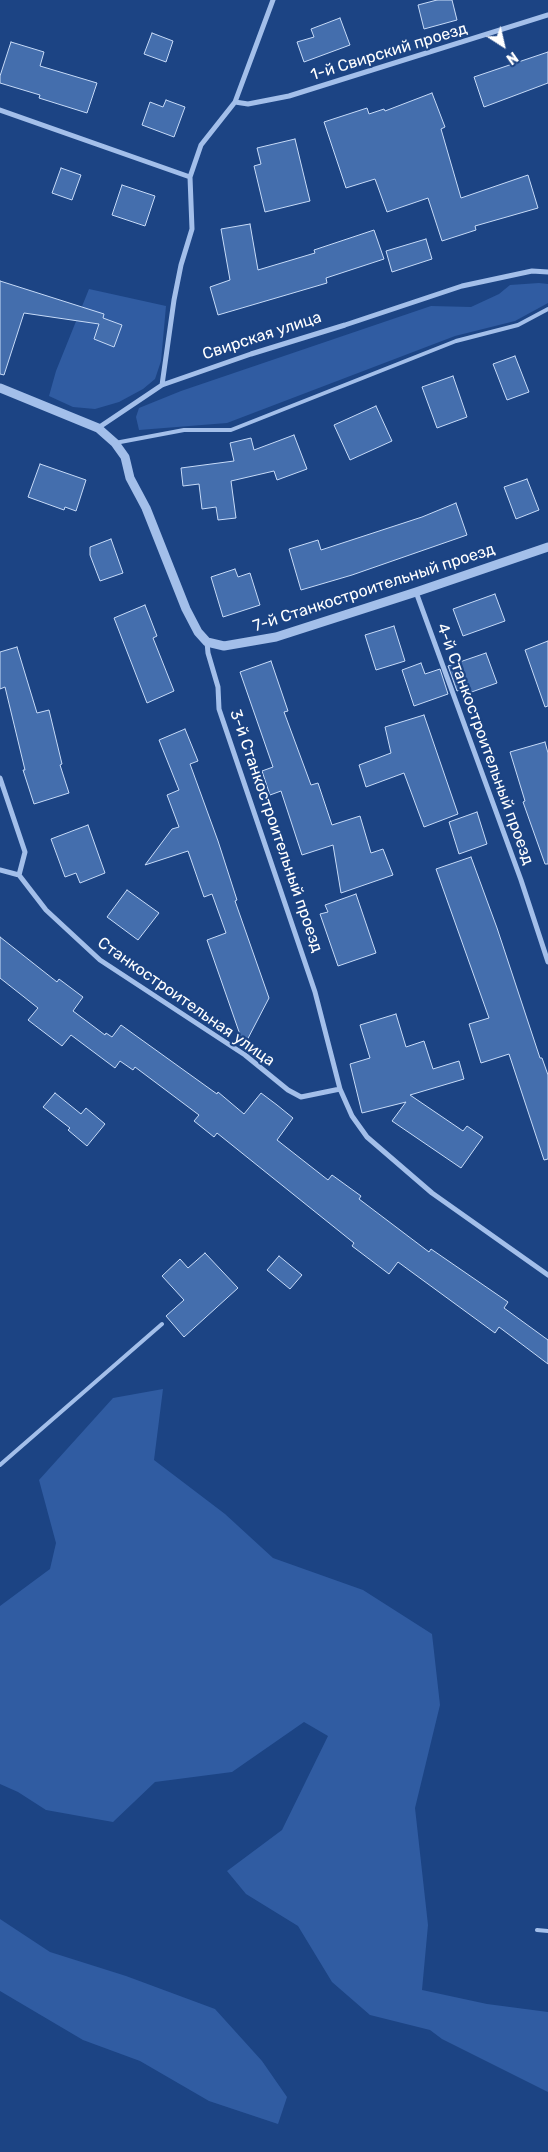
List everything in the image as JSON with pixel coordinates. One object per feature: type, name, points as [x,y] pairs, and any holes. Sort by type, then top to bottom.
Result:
[{"type":"street","points":[[162,385],[179,274],[192,228],[190,177],[201,145],[235,102],[273,0]]},
{"type":"street","name":"1-й Свирский проезд","points":[[235,102],[248,104],[289,96],[548,15]]},
{"type":"street","points":[[0,110],[190,177]]},
{"type":"street","name":"Свирская улица","points":[[98,428],[162,385],[250,354],[462,286],[532,271],[548,272]]},
{"type":"street","points":[[0,388],[98,428]]},
{"type":"street","name":"3-й Станкостроительный проезд","points":[[98,428],[114,442],[125,457],[130,478],[146,508],[186,609],[198,632],[207,642],[208,653],[218,687],[219,710],[315,992],[340,1089]]},
{"type":"street","name":"7-й Станкостроительный проезд","points":[[207,642],[224,646],[276,637],[548,547]]},
{"type":"street","name":"4-й Станкостроительный проезд","points":[[416,592],[522,880],[548,962]]},
{"type":"street","points":[[0,778],[25,852],[20,875],[0,870]]},
{"type":"street","name":"Станкостроительная улица","points":[[20,875],[46,910],[100,960],[245,1055],[288,1090],[301,1097],[340,1089]]},
{"type":"street","points":[[340,1089],[352,1116],[367,1136],[432,1193],[548,1275]]},
{"type":"lane","points":[[114,442],[184,430],[231,430],[456,341],[518,325],[548,309]]},
{"type":"lane","points":[[0,1466],[162,1324]]},
{"type":"lane","points":[[537,1930],[548,1931]]},
{"type":"shaded area","points":[[548,284],[548,303],[515,321],[455,336],[227,423],[139,430],[136,417],[139,408],[181,391],[431,306],[471,307],[499,294],[510,285]]},
{"type":"shaded area","points":[[89,289],[166,306],[161,361],[155,379],[143,389],[119,402],[95,409],[73,407],[49,396],[56,371]]},
{"type":"shaded area","points":[[163,1389],[154,1460],[225,1514],[273,1558],[363,1590],[432,1634],[440,1705],[415,1808],[428,1925],[422,1990],[487,2004],[548,2012],[548,2092],[442,2039],[430,2030],[370,2015],[332,1982],[298,1926],[246,1894],[227,1871],[282,1830],[328,1736],[304,1722],[232,1772],[155,1782],[113,1822],[46,1810],[18,1792],[0,1784],[0,1606],[50,1569],[56,1543],[39,1480],[113,1398]]},
{"type":"shaded area","points":[[0,1919],[50,1952],[126,1976],[215,2009],[262,2061],[287,2097],[278,2124],[209,2101],[140,2061],[83,2040],[0,1991]]},
{"type":"building","points":[[437,0],[452,0],[457,20],[424,29],[418,5]]},
{"type":"building","points":[[340,18],[350,45],[304,62],[297,42],[314,37],[311,29]]},
{"type":"building","points":[[152,33],[173,41],[166,62],[144,54]]},
{"type":"building","points":[[11,42],[44,52],[40,66],[97,83],[87,113],[39,98],[40,95],[0,83],[0,76]]},
{"type":"building","points":[[548,52],[548,83],[484,107],[474,77]]},
{"type":"building","points":[[432,93],[445,127],[441,129],[461,198],[528,175],[538,208],[475,226],[476,230],[442,241],[428,198],[387,212],[375,179],[346,188],[324,122],[367,108],[369,114],[384,109],[385,111]]},
{"type":"building","points":[[166,100],[185,107],[174,137],[142,125],[150,102],[163,107]]},
{"type":"building","points":[[295,139],[310,201],[265,212],[254,166],[261,164],[257,148]]},
{"type":"building","points":[[61,168],[81,175],[72,200],[52,193]]},
{"type":"building","points":[[122,185],[155,196],[145,226],[112,215]]},
{"type":"building","points":[[250,224],[258,270],[315,253],[314,250],[374,230],[384,259],[326,278],[327,283],[218,315],[210,287],[230,280],[221,229]]},
{"type":"building","points":[[426,239],[432,259],[392,272],[386,251]]},
{"type":"building","points":[[0,281],[104,314],[103,318],[122,325],[114,347],[94,339],[99,324],[24,313],[4,375],[0,374]]},
{"type":"building","points":[[515,356],[529,392],[507,400],[493,364]]},
{"type":"building","points":[[453,376],[467,417],[437,428],[422,387]]},
{"type":"building","points":[[376,406],[392,441],[350,460],[334,425]]},
{"type":"building","points":[[294,435],[307,469],[277,480],[274,471],[231,481],[236,518],[218,520],[216,507],[202,509],[199,484],[183,486],[181,468],[234,461],[230,443],[251,438],[254,450]]},
{"type":"building","points":[[40,464],[86,480],[76,511],[65,507],[64,510],[28,497]]},
{"type":"building","points":[[527,479],[539,510],[516,519],[504,487]]},
{"type":"building","points":[[456,503],[467,535],[352,575],[301,590],[289,549],[318,540],[321,550],[422,517]]},
{"type":"building","points":[[111,539],[123,573],[100,581],[90,555],[90,547]]},
{"type":"building","points":[[235,569],[238,577],[250,573],[260,605],[223,617],[211,577]]},
{"type":"building","points":[[495,594],[505,621],[463,636],[453,609]]},
{"type":"building","points":[[145,605],[157,636],[153,638],[174,691],[147,703],[114,618]]},
{"type":"building","points":[[394,626],[405,661],[376,670],[365,635]]},
{"type":"building","points":[[548,641],[548,706],[545,707],[525,650]]},
{"type":"building","points":[[17,647],[37,713],[49,710],[62,764],[60,765],[69,793],[34,804],[23,770],[25,770],[5,687],[0,689],[0,652]]},
{"type":"building","points":[[486,653],[497,683],[466,694],[465,688],[457,691],[448,666]]},
{"type":"building","points":[[271,661],[288,711],[284,712],[311,785],[318,783],[332,825],[360,816],[371,853],[383,849],[393,875],[341,893],[333,845],[302,855],[281,791],[270,795],[262,771],[273,767],[240,672]]},
{"type":"building","points":[[421,663],[425,674],[440,669],[448,694],[414,706],[402,670]]},
{"type":"building","points":[[424,715],[458,814],[424,827],[404,773],[366,787],[359,765],[391,753],[385,727]]},
{"type":"building","points":[[185,729],[198,761],[190,764],[218,841],[237,900],[235,901],[269,998],[244,1046],[207,940],[226,933],[212,894],[204,897],[188,851],[145,865],[172,829],[179,827],[167,795],[179,790],[159,740]]},
{"type":"building","points":[[545,742],[548,753],[548,864],[545,864],[523,802],[525,801],[510,752]]},
{"type":"building","points":[[477,812],[487,844],[459,854],[449,822]]},
{"type":"building","points":[[88,825],[105,873],[80,883],[76,873],[65,877],[51,839]]},
{"type":"building","points":[[471,857],[497,928],[540,1058],[542,1058],[548,1075],[548,1159],[544,1160],[509,1054],[481,1063],[469,1024],[489,1018],[436,869]]},
{"type":"building","points":[[127,890],[159,913],[138,940],[107,917]]},
{"type":"building","points":[[356,894],[376,953],[338,966],[320,914],[328,912],[325,905]]},
{"type":"building","points":[[0,937],[57,982],[59,979],[83,997],[73,1011],[105,1035],[106,1033],[112,1037],[121,1025],[217,1094],[218,1092],[244,1114],[261,1093],[277,1105],[293,1118],[277,1140],[328,1180],[332,1175],[361,1196],[359,1199],[429,1252],[431,1249],[508,1302],[504,1308],[548,1340],[548,1364],[499,1327],[495,1333],[398,1262],[389,1274],[352,1246],[354,1243],[217,1133],[214,1137],[194,1121],[199,1115],[135,1067],[133,1070],[120,1061],[115,1068],[71,1035],[62,1046],[28,1020],[38,1008],[0,978]]},
{"type":"building","points":[[396,1014],[406,1047],[424,1041],[433,1069],[459,1061],[464,1079],[410,1095],[463,1131],[467,1126],[483,1137],[461,1168],[392,1121],[406,1102],[362,1113],[350,1064],[370,1058],[360,1025]]},
{"type":"building","points":[[55,1093],[81,1114],[86,1108],[105,1124],[87,1146],[68,1130],[70,1128],[43,1107]]},
{"type":"building","points":[[205,1253],[238,1288],[184,1337],[166,1316],[184,1300],[162,1276],[180,1259],[188,1268]]},
{"type":"building","points":[[279,1256],[302,1275],[290,1289],[267,1270]]}]
